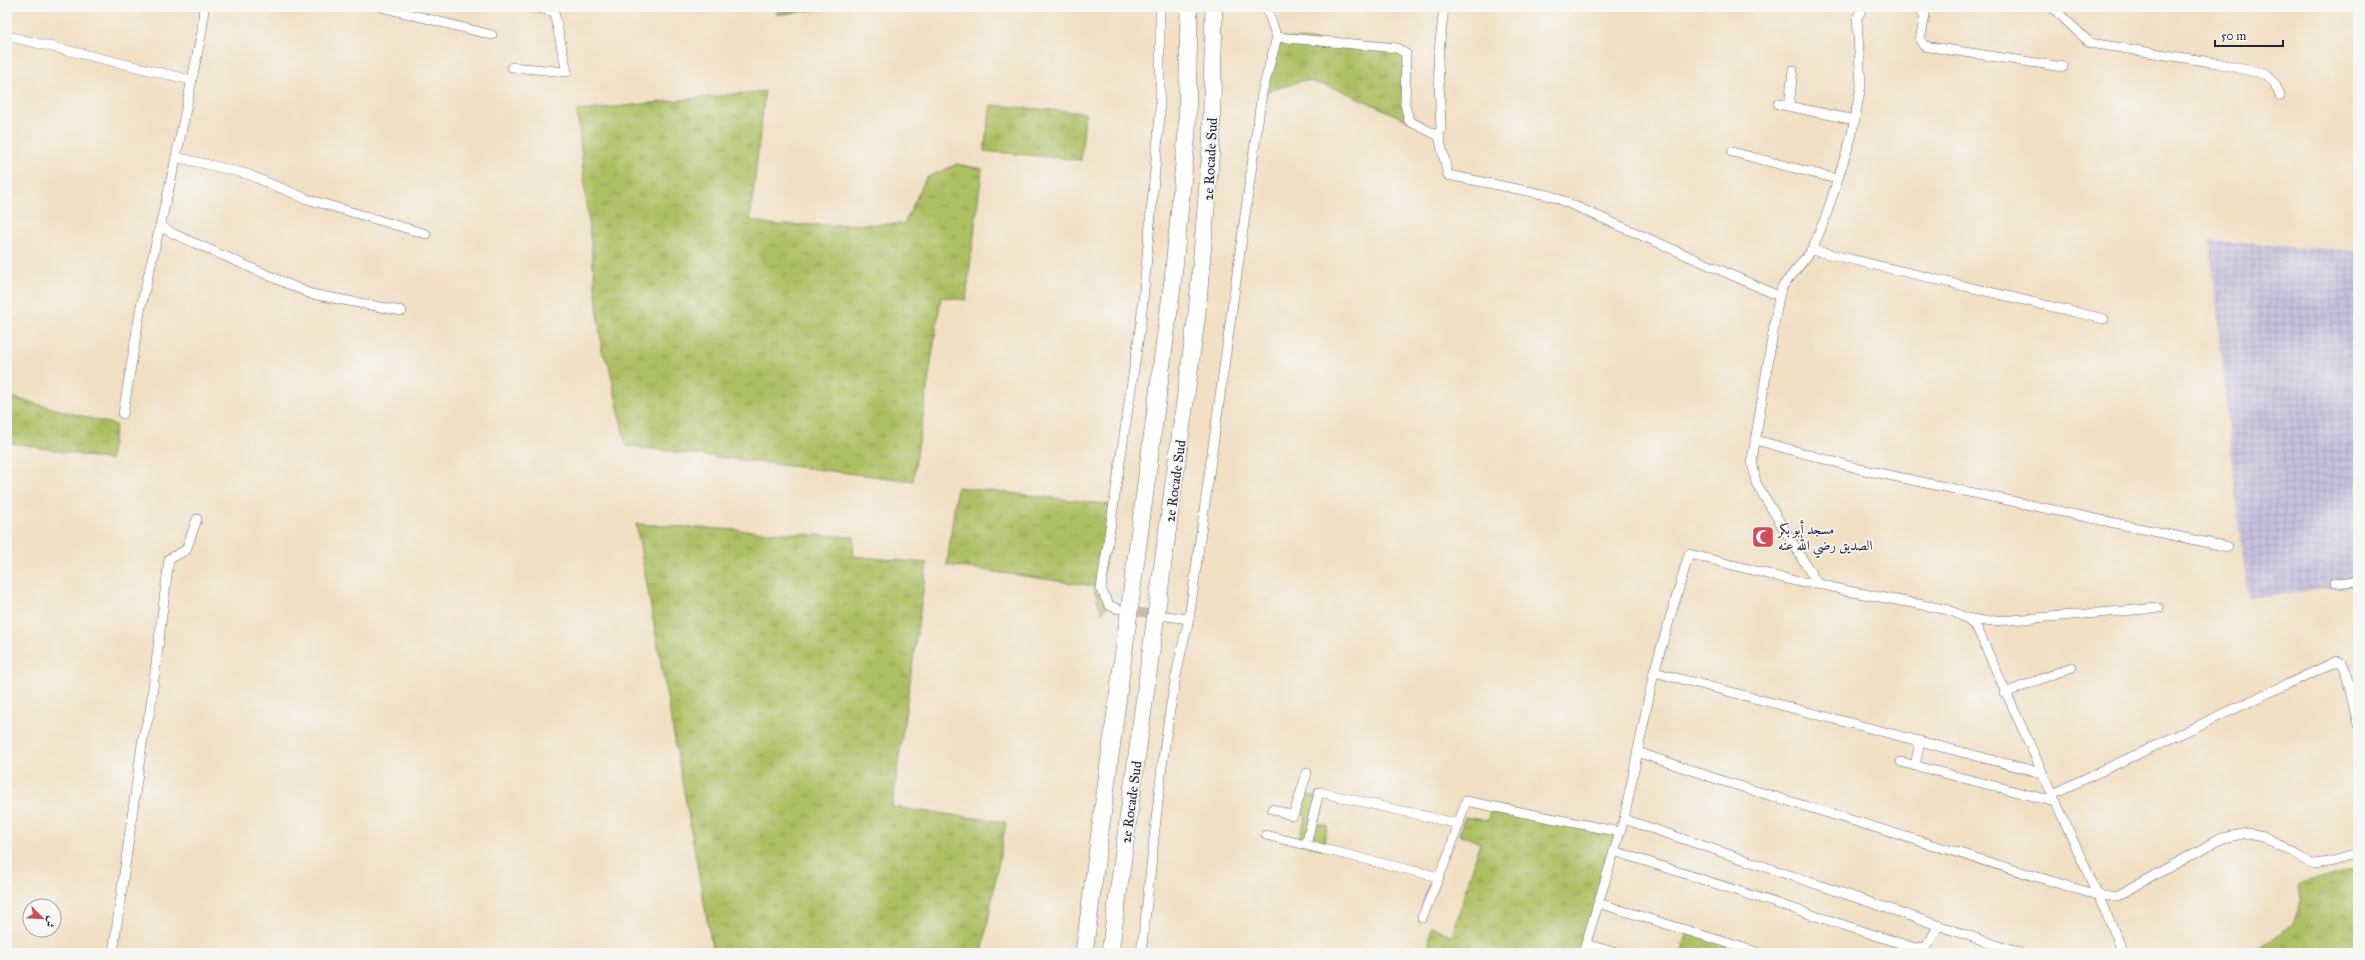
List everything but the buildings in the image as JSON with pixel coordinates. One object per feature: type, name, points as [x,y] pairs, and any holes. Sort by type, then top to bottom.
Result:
[{"type":"highway","name":"2e Rocade Sud","points":[[1084,953],[1174,279],[1187,132],[1189,7]]},
{"type":"highway","name":"2e Rocade Sud","points":[[1110,953],[1198,305],[1211,149],[1214,7]]},
{"type":"street","points":[[123,414],[141,306],[176,157],[202,31],[204,7]]},
{"type":"street","points":[[381,7],[492,35]]},
{"type":"street","points":[[512,67],[567,72],[554,9],[530,7]]},
{"type":"street","points":[[1118,609],[1109,605],[1101,589],[1141,315],[1159,122],[1160,7]]},
{"type":"street","points":[[1141,953],[1152,870],[1160,776],[1176,668],[1189,620],[1262,94],[1277,37],[1266,7]]},
{"type":"street","points":[[1444,7],[1438,59],[1441,128],[1439,136],[1448,175],[1552,196],[1779,296]]},
{"type":"street","points":[[1817,583],[1756,483],[1752,460],[1779,296],[1782,287],[1812,250],[1826,216],[1851,138],[1861,86],[1857,18],[1863,7]]},
{"type":"street","points":[[1911,7],[1920,9],[1925,15],[1920,40],[1924,46],[2063,67]]},
{"type":"street","points":[[2052,7],[2090,43],[2217,63],[2267,75],[2275,84],[2280,96]]},
{"type":"street","points":[[7,36],[191,80]]},
{"type":"street","points":[[1277,37],[1397,48],[1406,54],[1405,104],[1409,121],[1439,136]]},
{"type":"street","points":[[1788,106],[1793,70]]},
{"type":"street","points":[[1778,104],[1855,120]]},
{"type":"street","points":[[1732,152],[1837,179]]},
{"type":"street","points":[[176,157],[247,174],[308,199],[426,234]]},
{"type":"street","points":[[160,226],[174,234],[311,294],[402,311]]},
{"type":"street","points":[[1812,250],[2104,319]]},
{"type":"street","points":[[1756,440],[1860,469],[2228,547]]},
{"type":"street","points":[[113,953],[143,737],[150,712],[169,559],[186,550],[197,519]]},
{"type":"street","points":[[1616,953],[1584,949],[1624,819],[1654,672],[1689,554],[1803,583],[1817,583],[1843,590],[1949,610],[1966,618],[1986,621],[2159,608]]},
{"type":"street","points":[[2335,583],[2358,581]]},
{"type":"street","points":[[1166,616],[1189,620]]},
{"type":"street","points":[[1966,618],[1977,628],[2005,693],[2100,896],[2124,953]]},
{"type":"street","points":[[1901,762],[2054,798],[2337,661],[2342,663],[2345,669],[2358,725]]},
{"type":"street","points":[[2005,693],[2072,667]]},
{"type":"street","points":[[1654,672],[2042,773]]},
{"type":"street","points":[[1914,766],[1920,741]]},
{"type":"street","points":[[1637,752],[1726,782],[2100,896],[2117,896],[2228,836],[2248,833],[2263,836],[2313,864],[2329,862],[2358,854]]},
{"type":"street","points":[[1272,809],[1294,816],[1307,773]]},
{"type":"street","points":[[1306,845],[1319,792],[1459,824]]},
{"type":"street","points":[[1301,793],[1318,797]]},
{"type":"street","points":[[1422,918],[1459,824],[1466,801],[1620,832]]},
{"type":"street","points":[[1624,819],[2020,953]]},
{"type":"street","points":[[1266,835],[1439,877]]},
{"type":"street","points":[[1614,851],[1915,948],[1926,947],[1939,925]]},
{"type":"street","points":[[1598,902],[1760,953]]},
{"type":"shaded area","points":[[2210,241],[2358,251],[2358,586],[2249,597],[2238,523]]},
{"type":"green space","points":[[777,7],[834,7],[777,15]]},
{"type":"green space","points":[[1277,37],[1397,48],[1406,54],[1409,121],[1338,89],[1305,80],[1262,93]]},
{"type":"green space","points":[[765,91],[750,220],[776,225],[904,224],[926,178],[957,164],[982,169],[966,300],[941,297],[913,481],[626,446],[609,365],[602,352],[577,111]]},
{"type":"green space","points":[[991,105],[1085,113],[1081,160],[984,151]]},
{"type":"green space","points":[[7,396],[116,425],[110,460],[7,442]]},
{"type":"green space","points":[[957,487],[1114,505],[1101,589],[1109,605],[1102,613],[1093,586],[947,565]]},
{"type":"green space","points":[[636,524],[854,537],[853,556],[927,563],[892,807],[1006,822],[982,953],[713,953]]},
{"type":"green space","points":[[1301,793],[1318,797],[1312,822],[1328,826],[1322,849],[1297,843],[1306,816],[1296,813]]},
{"type":"green space","points":[[1492,806],[1620,832],[1583,953],[1428,953],[1431,926],[1452,936],[1480,843],[1459,834],[1465,817],[1487,821]]},
{"type":"green space","points":[[2358,867],[2358,953],[2255,953],[2293,925],[2302,897],[2298,885]]},
{"type":"green space","points":[[1688,932],[1760,953],[1681,953]]},
{"type":"tunnel","points":[[1125,610],[1158,615]]},
{"type":"place","name":"مسجد أبو بكر الصديق رضي الله عنه","points":[[1763,537]]}]
